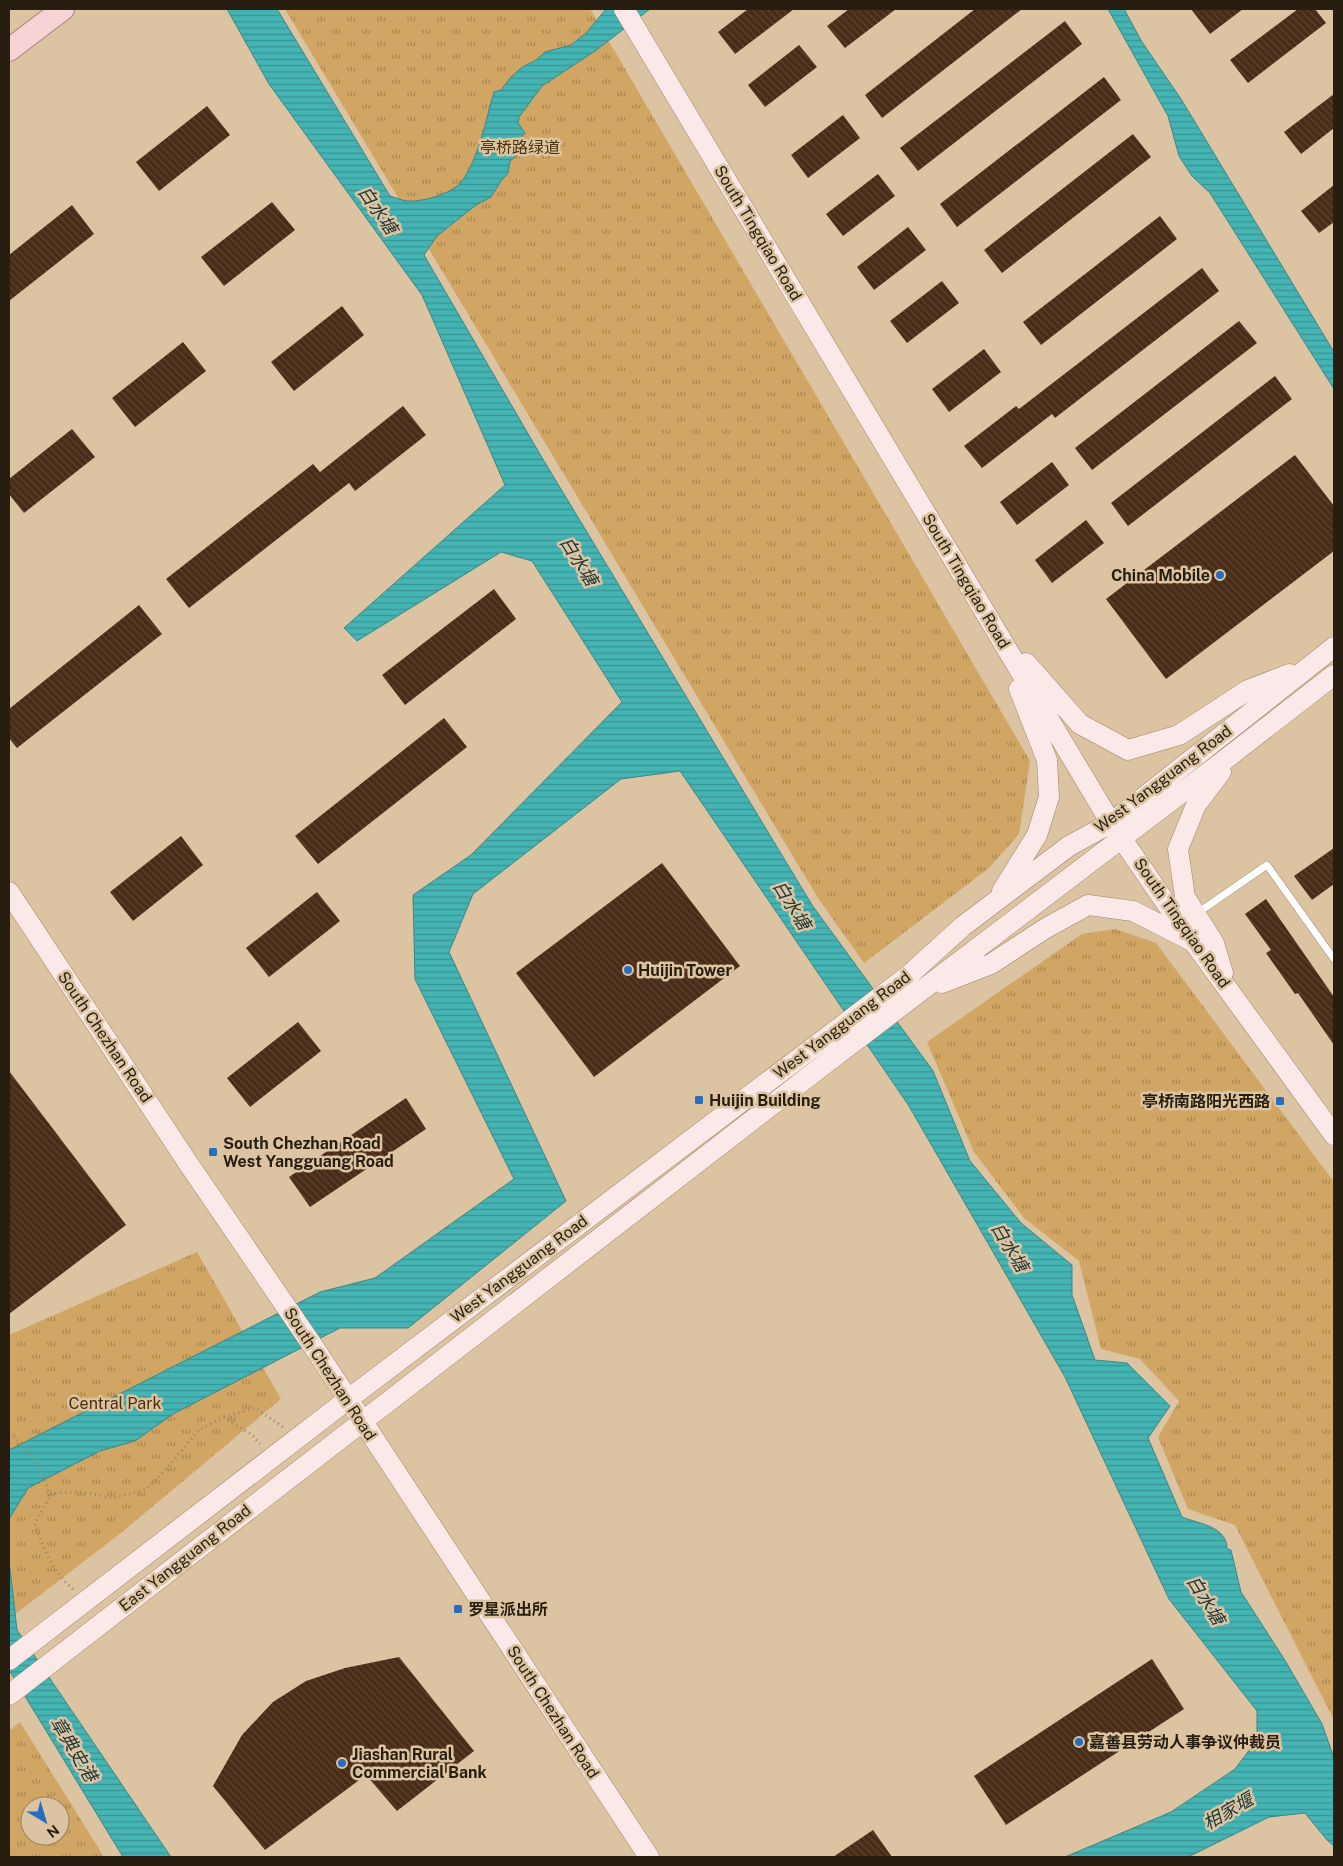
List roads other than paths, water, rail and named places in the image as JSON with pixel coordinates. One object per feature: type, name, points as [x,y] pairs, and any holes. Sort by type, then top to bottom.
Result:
[{"type":"main road","points":[[9,50],[63,9]]},
{"type":"street","name":"South Tingqiao Road","points":[[624,9],[1116,831],[1334,1136]]},
{"type":"street","points":[[992,625],[1080,724],[1128,750],[1179,735],[1248,690],[1312,664]]},
{"type":"street","points":[[992,625],[1047,760],[1049,797],[1037,835],[996,901]]},
{"type":"street","name":"West Yangguang Road","points":[[361,1420],[921,990],[1116,831],[1334,647]]},
{"type":"street","name":"West Yangguang Road","points":[[347,1400],[908,975],[963,926],[1069,846],[1116,831],[1236,751],[1334,675]]},
{"type":"street","points":[[1227,987],[1214,943],[1185,896],[1178,849],[1196,805],[1236,751]]},
{"type":"street","name":"South Chezhan Road","points":[[9,892],[183,1155],[315,1349],[649,1857]]},
{"type":"street","points":[[921,990],[991,964],[1046,928],[1088,905],[1133,911],[1194,942]]},
{"type":"street","name":"East Yangguang Road","points":[[9,1660],[347,1400]]},
{"type":"street","name":"East Yangguang Road","points":[[9,1695],[361,1420]]},
{"type":"lane","points":[[1196,914],[1267,865],[1334,959]]},
{"type":"water","points":[[227,9],[277,9],[390,196],[409,201],[424,200],[438,196],[452,190],[461,182],[477,151],[494,92],[501,90],[521,68],[536,60],[545,52],[571,45],[586,33],[606,9],[650,9],[595,51],[542,86],[519,117],[518,123],[525,133],[517,142],[515,150],[517,155],[510,161],[508,173],[491,197],[476,205],[437,236],[424,255],[541,456],[812,905],[933,1071],[970,1161],[1021,1223],[1072,1265],[1072,1295],[1095,1360],[1127,1363],[1170,1406],[1148,1438],[1182,1517],[1211,1527],[1222,1535],[1226,1541],[1227,1549],[1231,1550],[1241,1592],[1286,1662],[1322,1724],[1334,1758],[1334,1846],[1305,1813],[1269,1817],[1188,1857],[1065,1857],[1171,1812],[1235,1769],[1257,1740],[1257,1711],[1169,1599],[1065,1377],[909,1106],[680,771],[621,779],[473,894],[449,952],[566,1201],[408,1328],[340,1328],[173,1414],[135,1441],[100,1451],[28,1488],[9,1519],[9,1450],[320,1292],[375,1278],[514,1179],[415,979],[413,895],[471,855],[622,702],[532,561],[501,552],[357,641],[344,628],[505,485],[422,295],[269,84]]},
{"type":"water","points":[[1108,9],[1124,9],[1142,42],[1181,99],[1334,352],[1334,389],[1210,193],[1192,176],[1179,156],[1168,116]]},
{"type":"water","name":"章典史港","points":[[9,1560],[17,1630],[171,1857],[123,1857],[9,1670]]},
{"type":"place","name":"China Mobile","points":[[1220,575]]},
{"type":"place","name":"Huijin Tower","points":[[628,970]]},
{"type":"place","name":"Huijin Building","points":[[699,1100]]},
{"type":"place","name":"亭桥南路阳光西路","points":[[1280,1101]]},
{"type":"place","name":"South Chezhan Road West Yangguang Road","points":[[213,1152]]},
{"type":"place","name":"罗星派出所","points":[[458,1609]]},
{"type":"place","name":"嘉善县劳动人事争议仲裁员","points":[[1079,1742]]},
{"type":"place","name":"Jiashan Rural Commercial Bank","points":[[342,1763]]},
{"type":"park label","name":"亭桥路绿道","points":[[520,147]]},
{"type":"park label","name":"Central Park","points":[[115,1403]]},
{"type":"water label","name":"白水塘","points":[[378,210]]},
{"type":"water label","name":"白水塘","points":[[579,561]]},
{"type":"water label","name":"白水塘","points":[[792,905]]},
{"type":"water label","name":"白水塘","points":[[1010,1247]]},
{"type":"water label","name":"白水塘","points":[[1206,1600]]},
{"type":"water label","name":"相家堰","points":[[1228,1811]]}]
